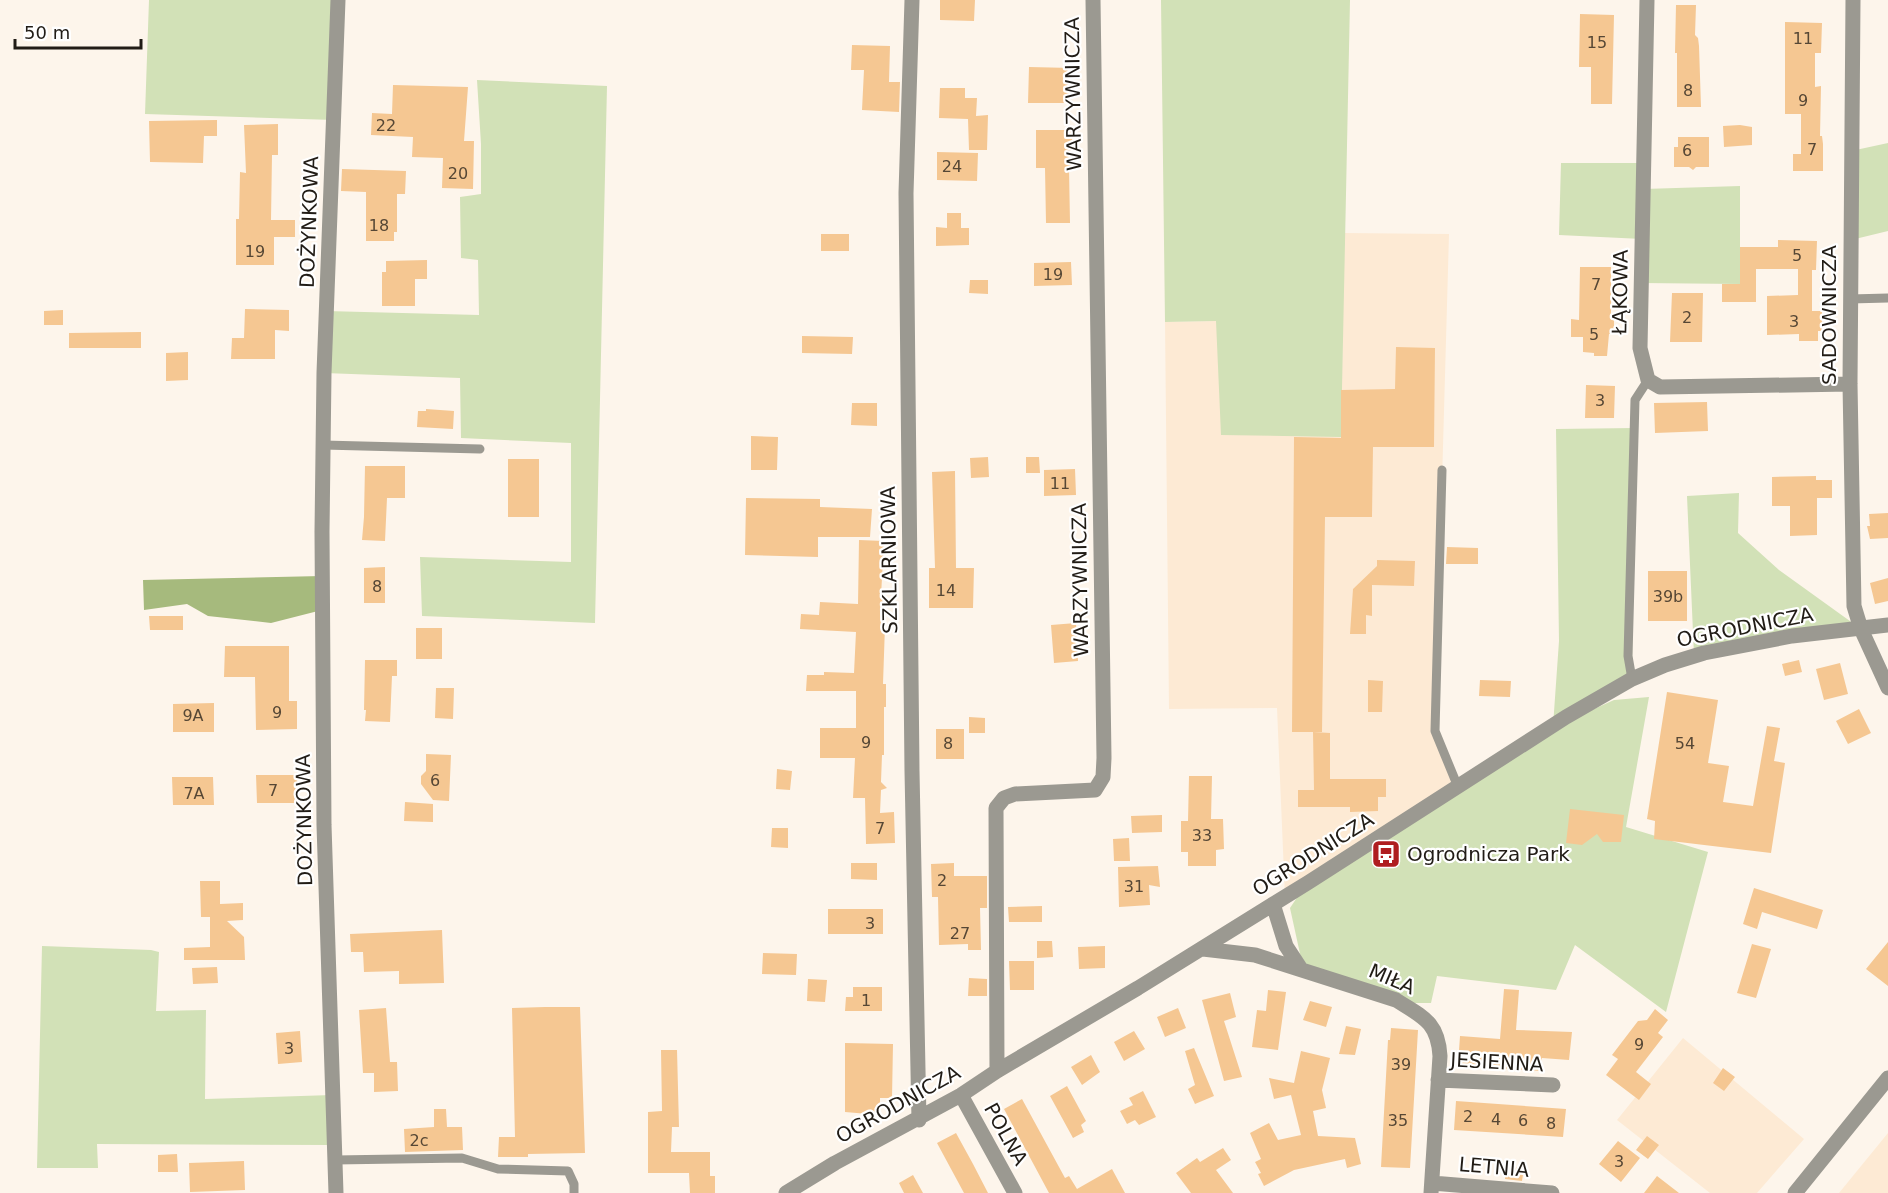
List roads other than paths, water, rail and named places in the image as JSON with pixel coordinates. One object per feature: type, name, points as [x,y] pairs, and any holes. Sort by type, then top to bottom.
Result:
[{"type":"street","name":"DOŻYNKOWA","points":[[336,1193],[324,825],[323,445],[338,0]]},
{"type":"street","name":"SZKLARNIOWA","points":[[912,0],[906,193],[912,771],[919,1120]]},
{"type":"street","name":"WARZYWNICZA","points":[[997,1071],[996,808],[1004,798],[1015,794],[1095,790],[1102,777],[1104,758],[1093,0]]},
{"type":"street","name":"ŁĄKOWA","points":[[1647,0],[1640,348],[1647,380]]},
{"type":"street","name":"SADOWNICZA","points":[[1853,0],[1850,384],[1854,606],[1861,629],[1888,688]]},
{"type":"street","points":[[1647,380],[1660,387],[1850,384]]},
{"type":"street","name":"OGRODNICZA","points":[[792,1192],[835,1163],[919,1120],[1203,949],[1566,717],[1632,679],[1665,665],[1704,653],[1792,636],[1888,625]]},
{"type":"street","points":[[1273,904],[1286,946],[1301,969]]},
{"type":"street","name":"MIŁA","points":[[1203,949],[1255,955],[1396,1000],[1417,1013],[1433,1027],[1439,1040],[1432,1188]]},
{"type":"street","points":[[1795,1193],[1888,1078]]},
{"type":"street","name":"JESIENNA","points":[[1438,1080],[1553,1085]]},
{"type":"street","name":"POLNA","points":[[961,1095],[1016,1193]]},
{"type":"street","name":"LETNIA","points":[[1432,1188],[1552,1193]]},
{"type":"lane","points":[[1850,299],[1888,298]]},
{"type":"lane","points":[[1632,679],[1628,656],[1635,400],[1647,380]]},
{"type":"lane","points":[[323,445],[480,449]]},
{"type":"lane","points":[[1442,470],[1435,731],[1458,787]]},
{"type":"lane","points":[[335,1160],[462,1158],[498,1169],[568,1171],[574,1184],[574,1193]]},
{"type":"place","name":"Ogrodnicza Park","points":[[1386,854]]}]
